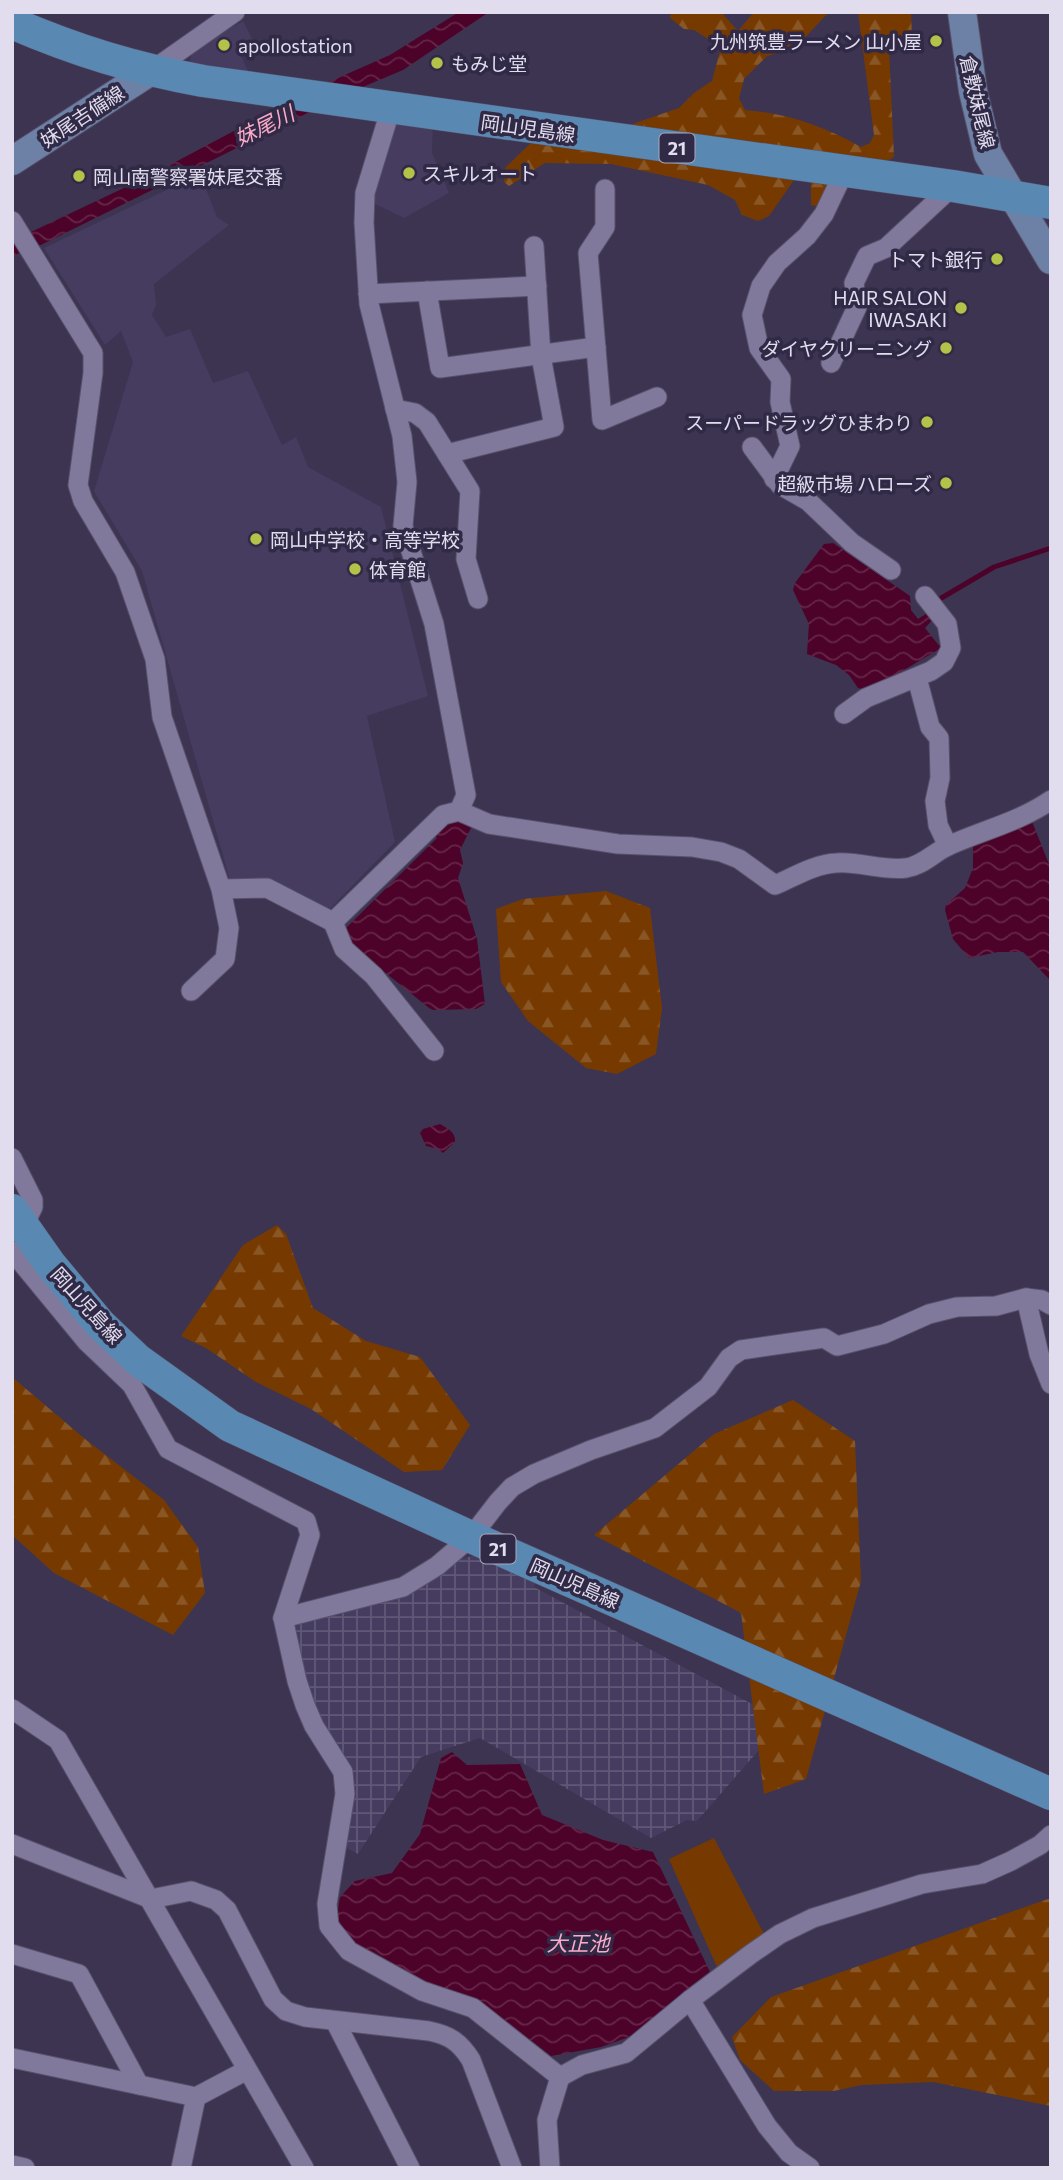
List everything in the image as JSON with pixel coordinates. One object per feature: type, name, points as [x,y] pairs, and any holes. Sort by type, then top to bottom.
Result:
[{"type":"main road","name":"倉敷妹尾線","points":[[962,12],[973,91],[988,154],[1051,260]]},
{"type":"main road","name":"岡山児島線","points":[[12,23],[66,46],[151,71],[297,95],[953,186],[1051,203]]},
{"type":"main road","name":"妹尾吉備線","points":[[12,161],[151,71]]},
{"type":"main road","name":"岡山児島線","points":[[15,1233],[100,1324],[138,1360],[230,1426],[471,1537],[1051,1794]]},
{"type":"street","points":[[151,71],[235,12]]},
{"type":"street","points":[[391,108],[365,193],[368,294],[402,436],[407,482],[403,526],[434,624],[466,795],[459,811]]},
{"type":"street","points":[[774,479],[790,446],[780,402],[781,379],[759,348],[752,316],[761,286],[776,263],[807,236],[824,214],[844,172]]},
{"type":"street","points":[[831,363],[857,307],[854,283],[867,256],[886,248],[953,186]]},
{"type":"street","points":[[605,189],[605,227],[588,253],[602,420],[657,397]]},
{"type":"street","points":[[14,224],[93,353],[93,373],[78,485],[83,501],[125,572],[155,659],[162,717],[221,889],[229,928],[225,959],[191,990]]},
{"type":"street","points":[[447,454],[554,427],[541,356],[534,246]]},
{"type":"street","points":[[368,294],[537,286]]},
{"type":"street","points":[[427,291],[440,368],[596,347]]},
{"type":"street","points":[[395,409],[415,413],[428,422],[470,491],[466,559],[478,599]]},
{"type":"street","points":[[752,447],[780,485],[808,500],[852,543],[891,570]]},
{"type":"street","points":[[844,714],[866,698],[917,678],[944,662],[951,648],[947,624],[931,605]]},
{"type":"street","points":[[917,678],[930,727],[939,737],[941,765],[935,801],[938,825],[948,846]]},
{"type":"street","points":[[333,922],[443,815],[459,811],[489,824],[618,844],[692,847],[721,852],[739,859],[775,885],[832,863],[908,868],[921,864],[948,846],[1031,814],[1051,800]]},
{"type":"street","points":[[221,889],[267,888],[333,922],[344,949],[374,976],[434,1051]]},
{"type":"street","points":[[12,1158],[33,1199],[33,1207],[15,1233],[87,1342],[132,1385],[168,1449],[306,1521],[310,1535],[283,1618],[305,1705],[314,1726],[343,1772],[345,1794],[327,1904],[330,1926],[349,1951],[422,1991],[473,2008],[560,2077]]},
{"type":"street","points":[[283,1618],[403,1587],[437,1566],[471,1537],[512,1487],[534,1474],[591,1450],[655,1428],[708,1387],[729,1358],[741,1350],[824,1338],[837,1346],[884,1334],[929,1314],[957,1307],[996,1306],[1026,1298],[1042,1300],[1051,1305]]},
{"type":"street","points":[[1026,1298],[1039,1354],[1051,1384]]},
{"type":"street","points":[[12,1709],[58,1740],[304,2168]]},
{"type":"street","points":[[550,2168],[547,2120],[560,2077],[582,2065],[626,2053],[690,2000],[780,1934],[813,1918],[922,1884],[982,1874],[1012,1861],[1051,1835]]},
{"type":"street","points":[[12,1844],[151,1899],[191,1891],[216,1900],[227,1910],[273,1998],[286,2011],[305,2017],[445,2034],[462,2045],[471,2060],[512,2168]]},
{"type":"street","points":[[12,1954],[79,1974],[139,2085]]},
{"type":"street","points":[[690,2000],[767,2126],[789,2153],[810,2168]]},
{"type":"street","points":[[335,2021],[410,2168]]},
{"type":"street","points":[[12,2057],[196,2097],[247,2070]]},
{"type":"street","points":[[181,2168],[196,2097]]},
{"type":"street","points":[[12,2165],[25,2168]]},
{"type":"shaded area","name":"apollostation","points":[[243,21],[253,41],[239,52],[251,77],[189,65],[193,50]]},
{"type":"shaded area","name":"スキルオート","points":[[396,116],[433,122],[432,153],[449,193],[404,218],[369,201]]},
{"type":"shaded area","name":"岡山中学校・高等学校","points":[[200,174],[217,217],[229,225],[154,284],[156,305],[152,315],[166,337],[190,329],[213,383],[248,371],[282,445],[296,437],[308,467],[381,507],[428,696],[367,716],[395,842],[329,910],[230,880],[142,571],[94,491],[133,362],[121,331],[105,345],[44,248]]},
{"type":"shaded area","points":[[484,1553],[538,1577],[534,1587],[780,1719],[758,1751],[697,1821],[687,1820],[651,1838],[480,1738],[421,1757],[358,1854],[341,1845],[347,1813],[291,1636],[295,1620],[452,1561]]},
{"type":"green space","points":[[671,12],[721,12],[738,31],[754,12],[829,12],[794,49],[767,56],[744,79],[739,98],[745,110],[804,122],[861,147],[870,143],[874,135],[858,12],[911,12],[912,36],[889,48],[894,157],[882,164],[615,130],[679,108],[694,93],[712,81],[721,47],[694,30],[684,29],[670,18]]},
{"type":"green space","points":[[536,138],[833,182],[822,207],[811,205],[811,182],[794,180],[769,216],[758,221],[742,215],[735,200],[708,185],[611,164],[545,163],[509,186],[504,182],[505,168]]},
{"type":"green space","points":[[606,891],[650,908],[662,1008],[656,1054],[617,1074],[586,1068],[528,1021],[501,982],[496,909],[523,899]]},
{"type":"green space","points":[[277,1225],[286,1234],[313,1308],[366,1341],[420,1357],[470,1425],[442,1470],[404,1472],[311,1409],[256,1382],[206,1348],[181,1336],[243,1245]]},
{"type":"green space","points":[[12,1377],[85,1439],[164,1500],[198,1547],[205,1593],[173,1635],[54,1573],[12,1535]]},
{"type":"green space","points":[[793,1400],[855,1441],[861,1581],[806,1779],[764,1794],[741,1613],[594,1535],[714,1434]]},
{"type":"green space","points":[[714,1838],[765,1936],[717,1967],[669,1859]]},
{"type":"green space","points":[[1051,1900],[1051,2106],[933,2082],[861,2085],[834,2091],[774,2091],[740,2060],[732,2037],[771,1997]]},
{"type":"water","name":"妹尾川","points":[[459,12],[489,12],[403,70],[346,94],[43,244],[12,256],[12,241],[149,176],[313,89],[390,55]]},
{"type":"water","points":[[833,543],[910,596],[911,610],[918,619],[929,612],[935,617],[925,628],[941,648],[894,676],[862,689],[836,665],[807,654],[809,624],[793,590],[795,583],[824,544]]},
{"type":"water","points":[[446,819],[473,824],[460,850],[463,863],[458,878],[477,939],[485,1004],[476,1009],[429,1008],[350,944],[346,928],[437,838],[434,834]]},
{"type":"water","points":[[1031,819],[1051,869],[1051,981],[1023,952],[998,952],[969,958],[953,939],[945,910],[946,905],[965,888],[973,868],[973,841]]},
{"type":"water","points":[[440,1124],[451,1131],[455,1139],[443,1153],[426,1146],[420,1133],[423,1129]]},
{"type":"water","name":"大正池","points":[[452,1752],[467,1765],[520,1764],[542,1815],[603,1840],[653,1852],[710,1972],[632,2036],[601,2047],[551,2056],[480,2001],[422,1985],[350,1945],[337,1916],[340,1897],[355,1881],[392,1873],[420,1834],[441,1758]]},
{"type":"waterway","points":[[939,602],[938,600],[994,567],[1051,548]]},
{"type":"place","name":"九州筑豊ラーメン 山小屋","points":[[936,41]]},
{"type":"place","name":"apollostation","points":[[224,45]]},
{"type":"place","name":"もみじ堂","points":[[437,63]]},
{"type":"place","name":"スキルオート","points":[[409,173]]},
{"type":"place","name":"岡山南警察署妹尾交番","points":[[79,176]]},
{"type":"place","name":"トマト銀行","points":[[997,259]]},
{"type":"place","name":"HAIR SALON IWASAKI","points":[[961,308]]},
{"type":"place","name":"ダイヤクリーニング","points":[[946,348]]},
{"type":"place","name":"スーパードラッグひまわり","points":[[927,422]]},
{"type":"place","name":"超級市場 ハローズ","points":[[946,483]]},
{"type":"place","name":"岡山中学校・高等学校","points":[[256,539]]},
{"type":"place","name":"体育館","points":[[355,569]]}]
